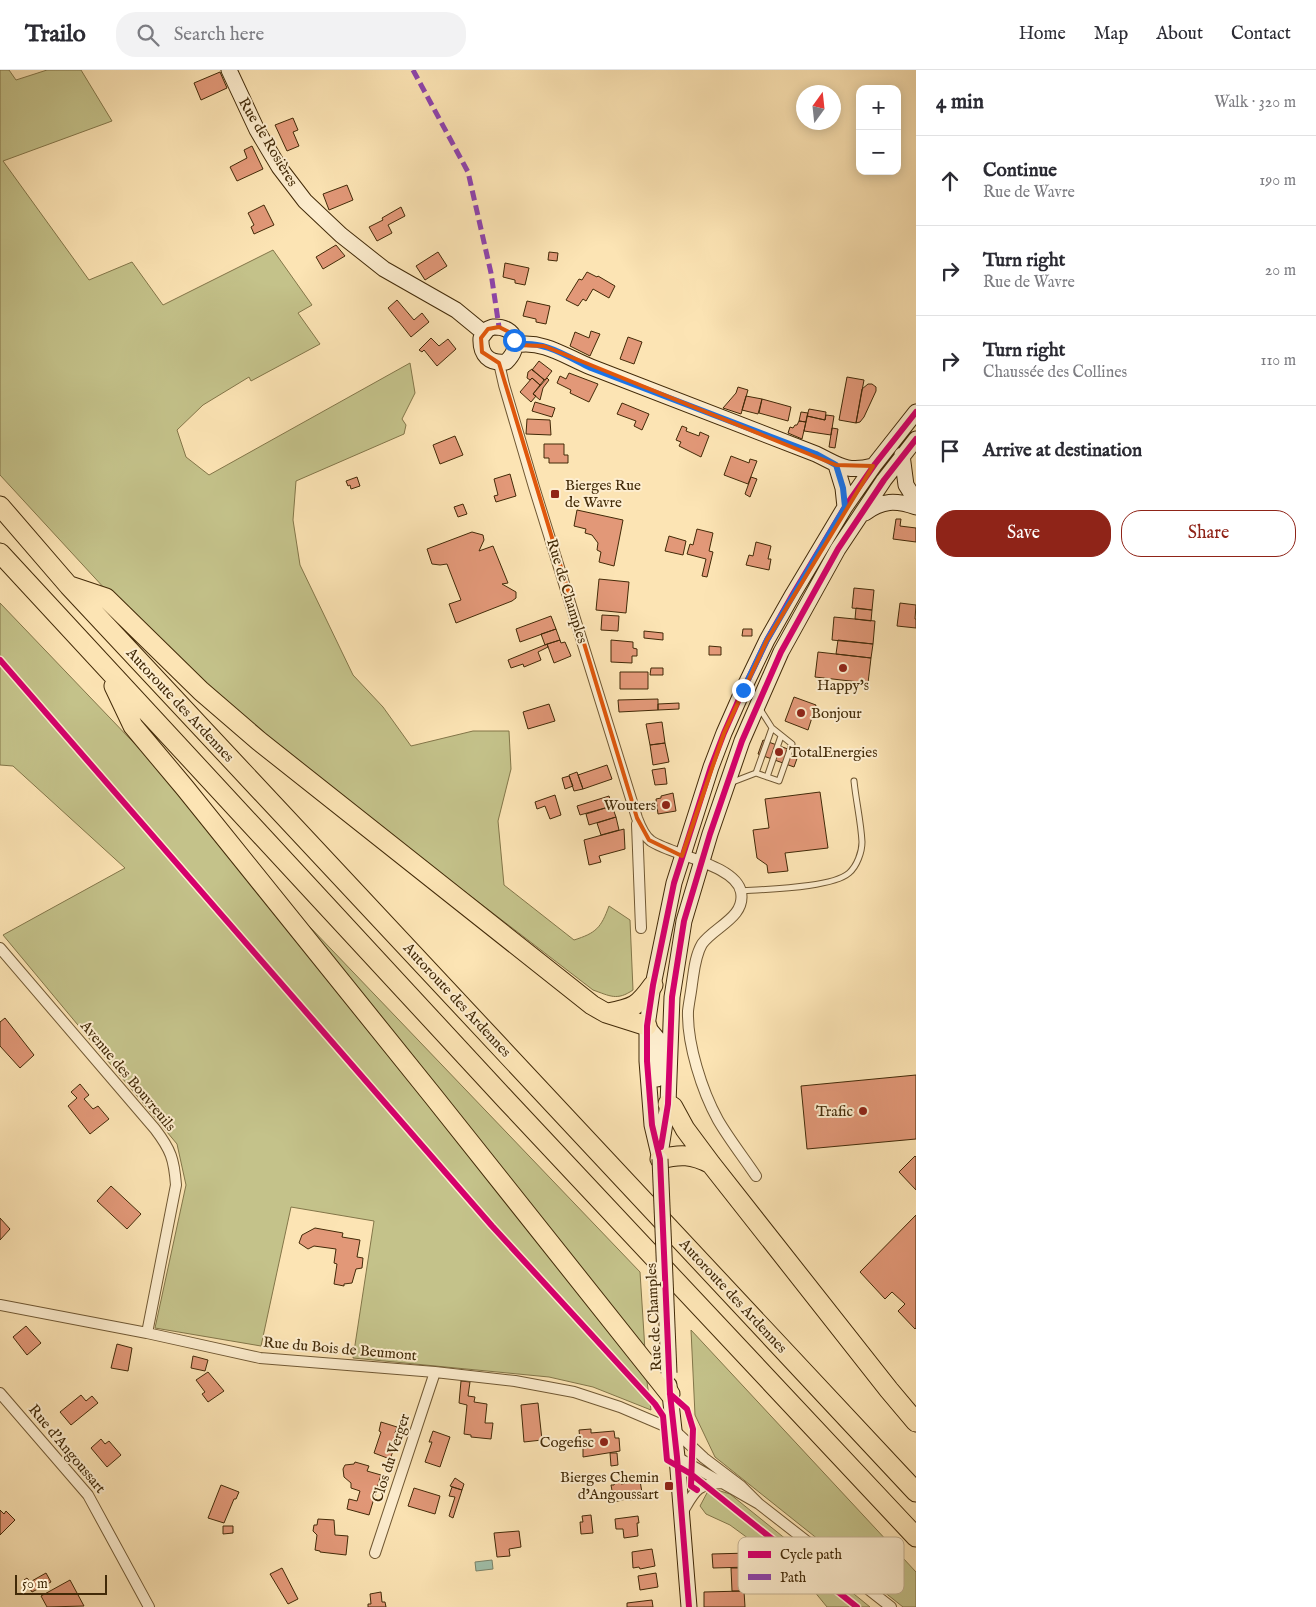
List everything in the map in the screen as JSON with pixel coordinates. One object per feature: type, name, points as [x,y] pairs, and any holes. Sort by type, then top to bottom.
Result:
[{"type":"highway","name":"Autoroute des Ardennes","points":[[0,506],[69,586],[916,1492]]},
{"type":"highway","name":"Autoroute des Ardennes","points":[[0,553],[506,1101],[916,1537]]},
{"type":"highway","points":[[69,586],[106,598],[201,691],[259,741],[592,1005],[606,1013],[647,1026]]},
{"type":"highway","points":[[106,669],[133,726],[427,1088],[670,1394]]},
{"type":"highway","points":[[606,1013],[623,1010],[641,1002],[653,984]]},
{"type":"highway","points":[[668,1104],[673,1107],[685,1129],[711,1164],[916,1422]]},
{"type":"highway","points":[[660,1160],[682,1155],[697,1157],[711,1164]]},
{"type":"main road","name":"Rue de Rosières","points":[[229,70],[257,130],[279,166],[305,201],[341,235],[384,269],[456,310],[484,333]]},
{"type":"main road","points":[[493,328],[503,328],[513,336],[516,345],[515,352],[506,362],[493,362],[482,352],[481,338],[484,333],[493,328]]},
{"type":"main road","points":[[516,345],[526,343],[544,346],[591,368],[816,454],[836,465],[849,469],[873,466]]},
{"type":"main road","points":[[657,1130],[658,1044],[657,1038],[647,1026],[653,984],[666,916],[682,856],[711,767],[724,733],[767,640],[845,507],[873,466],[916,412]]},
{"type":"main road","points":[[657,1130],[668,1104],[670,1025],[684,921],[701,862],[742,740],[780,652],[808,601],[857,518],[916,439]]},
{"type":"main road","points":[[902,456],[906,485],[916,501]]},
{"type":"main road","points":[[836,465],[843,488],[845,507]]},
{"type":"main road","points":[[857,518],[873,506],[883,503],[894,501],[916,507]]},
{"type":"main road","name":"Rue de Champles","points":[[657,1130],[660,1160],[670,1394],[689,1607]]},
{"type":"street","name":"Rue de Champles","points":[[499,363],[520,441],[637,818],[649,840],[682,856],[701,862]]},
{"type":"street","name":"Rue de Champles","points":[[637,818],[641,928]]},
{"type":"street","points":[[701,862],[719,868],[728,874],[741,891],[740,903],[735,915],[702,944],[696,961],[688,1011],[694,1059],[718,1120],[756,1176]]},
{"type":"street","name":"Avenue des Bouvreuils","points":[[0,948],[155,1129],[166,1143],[175,1163],[176,1185],[147,1333]]},
{"type":"street","name":"Rue du Bois de Beumont","points":[[0,1305],[147,1333],[260,1358],[435,1372],[515,1381],[574,1392],[620,1407],[674,1430],[704,1458],[742,1486],[759,1504]]},
{"type":"street","name":"Clos du Verger","points":[[376,1553],[435,1372]]},
{"type":"street","name":"Rue d'Angoussart","points":[[0,1393],[88,1495],[149,1607]]},
{"type":"street","points":[[677,1457],[759,1504],[801,1537]]},
{"type":"street","points":[[682,1513],[698,1488],[708,1484],[724,1483]]},
{"type":"street","points":[[873,1594],[890,1607]]},
{"type":"lane","points":[[727,784],[756,774],[779,781],[792,744],[772,728],[757,703]]},
{"type":"lane","points":[[756,774],[772,728]]},
{"type":"lane","points":[[767,777],[781,736]]},
{"type":"lane","points":[[741,891],[821,884],[837,881],[849,873],[856,863],[862,842],[854,781]]},
{"type":"highlighted area","points":[[499,327],[509,332],[517,345],[544,346],[836,465],[873,466],[767,640],[724,733],[682,856],[649,840],[637,818],[499,363],[482,352],[481,338],[488,329]]},
{"type":"shaded area","points":[[0,70],[9,70],[16,80],[47,70],[81,70],[112,121],[3,161],[89,280],[132,262],[163,305],[273,250],[312,305],[298,313],[320,344],[251,381],[249,377],[203,405],[177,430],[186,457],[209,475],[410,363],[415,393],[402,419],[406,425],[404,434],[296,481],[293,520],[300,565],[353,675],[383,707],[411,746],[473,731],[509,731],[511,769],[498,821],[504,885],[574,940],[588,935],[597,929],[609,906],[630,920],[633,990],[618,996],[609,996],[593,990],[313,775],[141,628],[0,475]]},
{"type":"shaded area","points":[[0,603],[640,1272],[647,1382],[651,1410],[593,1387],[549,1377],[353,1358],[374,1221],[291,1207],[261,1346],[155,1328],[186,1185],[177,1144],[3,935],[125,868],[13,766],[0,765]]},
{"type":"shaded area","points":[[691,1330],[883,1537],[815,1537],[715,1457],[695,1415]]},
{"type":"shaded area","points":[[714,1489],[730,1494],[783,1537],[746,1537],[730,1525],[706,1514],[700,1506],[708,1491]]},
{"type":"shaded area","points":[[904,1559],[916,1572],[916,1607],[903,1607],[887,1594],[904,1594]]},
{"type":"shaded area","points":[[492,1560],[493,1569],[476,1571],[475,1562]]},
{"type":"shaded area","points":[[816,1594],[854,1594],[870,1607],[827,1607]]},
{"type":"building","points":[[220,72],[227,88],[201,100],[194,83]]},
{"type":"building","points":[[293,118],[298,130],[293,132],[299,146],[287,151],[275,125]]},
{"type":"building","points":[[252,146],[263,169],[237,181],[230,167],[247,158],[244,150]]},
{"type":"building","points":[[347,185],[353,200],[329,210],[323,194]]},
{"type":"building","points":[[264,205],[274,225],[254,234],[251,227],[254,225],[248,213]]},
{"type":"building","points":[[401,207],[405,216],[388,225],[392,233],[377,241],[369,227]]},
{"type":"building","points":[[336,245],[345,256],[323,269],[316,257]]},
{"type":"building","points":[[438,252],[447,266],[425,280],[416,266]]},
{"type":"building","points":[[549,252],[558,253],[557,261],[548,260]]},
{"type":"building","points":[[505,263],[529,268],[525,285],[515,283],[515,280],[503,277]]},
{"type":"building","points":[[587,272],[615,286],[609,298],[593,289],[586,301],[583,299],[578,306],[566,300],[579,279],[582,280]]},
{"type":"building","points":[[397,300],[414,320],[422,313],[429,322],[411,337],[388,308]]},
{"type":"building","points":[[527,301],[550,306],[546,324],[523,316]]},
{"type":"building","points":[[591,331],[600,334],[590,356],[570,346],[575,332],[589,338]]},
{"type":"building","points":[[628,337],[642,342],[634,364],[620,359]]},
{"type":"building","points":[[431,338],[439,346],[448,339],[456,349],[437,366],[424,350],[422,352],[419,350]]},
{"type":"building","points":[[539,361],[552,371],[545,380],[532,370]]},
{"type":"building","points":[[532,369],[544,380],[540,385],[532,378],[530,380],[527,378],[528,372]]},
{"type":"building","points":[[569,373],[598,384],[589,402],[570,393],[571,390],[557,383],[560,376],[566,379]]},
{"type":"building","points":[[847,377],[864,380],[856,423],[839,420]]},
{"type":"building","points":[[532,378],[540,385],[533,394],[536,396],[531,402],[520,392]]},
{"type":"building","points":[[547,378],[549,380],[543,388],[540,400],[533,394]]},
{"type":"building","points":[[868,384],[876,387],[876,391],[864,417],[860,422],[856,423],[862,389]]},
{"type":"building","points":[[738,387],[748,390],[741,414],[723,408],[736,393]]},
{"type":"building","points":[[746,396],[762,399],[758,414],[742,410]]},
{"type":"building","points":[[762,399],[791,407],[788,421],[759,413]]},
{"type":"building","points":[[535,402],[555,408],[552,417],[532,411]]},
{"type":"building","points":[[622,403],[649,414],[642,430],[634,426],[636,421],[617,414]]},
{"type":"building","points":[[809,409],[826,412],[825,420],[807,416]]},
{"type":"building","points":[[801,412],[808,413],[806,422],[799,421]]},
{"type":"building","points":[[826,415],[834,416],[831,435],[804,431],[807,416],[825,420]]},
{"type":"building","points":[[527,419],[550,420],[551,435],[526,434]]},
{"type":"building","points":[[799,421],[806,422],[802,439],[788,433],[790,427],[793,428]]},
{"type":"building","points":[[682,426],[687,428],[686,431],[699,436],[700,432],[709,436],[701,457],[679,446],[681,442],[676,440]]},
{"type":"building","points":[[832,428],[838,429],[835,448],[829,447]]},
{"type":"building","points":[[455,436],[463,455],[440,464],[433,445]]},
{"type":"building","points":[[544,444],[564,444],[564,455],[568,455],[568,463],[549,463],[549,458],[544,458]]},
{"type":"building","points":[[731,456],[749,463],[750,459],[757,461],[748,484],[724,475]]},
{"type":"building","points":[[510,474],[516,496],[496,502],[494,496],[498,495],[494,479]]},
{"type":"building","points":[[357,477],[360,486],[351,489],[346,481]]},
{"type":"building","points":[[751,477],[757,479],[750,497],[745,494]]},
{"type":"building","points":[[463,504],[467,514],[458,517],[454,507]]},
{"type":"building","points":[[577,510],[623,520],[614,566],[599,562],[601,552],[597,550],[598,543],[592,535],[585,533],[586,529],[574,526]]},
{"type":"building","points":[[896,519],[901,519],[900,526],[916,528],[916,542],[893,539]]},
{"type":"building","points":[[697,529],[713,533],[709,551],[713,552],[707,577],[702,576],[706,559],[687,554],[690,544],[693,545]]},
{"type":"building","points":[[472,532],[483,535],[484,540],[479,551],[493,546],[508,583],[502,584],[516,592],[516,598],[456,623],[449,604],[461,600],[447,564],[432,564],[427,549]]},
{"type":"building","points":[[669,536],[686,541],[683,555],[665,551]]},
{"type":"building","points":[[756,542],[771,546],[768,559],[771,559],[769,570],[746,565],[749,555],[753,556]]},
{"type":"building","points":[[599,579],[629,582],[626,613],[596,610]]},
{"type":"building","points":[[854,588],[874,590],[872,610],[852,608]]},
{"type":"building","points":[[900,603],[916,605],[916,628],[897,626]]},
{"type":"building","points":[[856,608],[872,610],[871,621],[855,619]]},
{"type":"building","points":[[602,615],[619,616],[618,631],[601,630]]},
{"type":"building","points":[[551,616],[556,629],[520,642],[516,629]]},
{"type":"building","points":[[834,617],[875,621],[873,644],[832,640]]},
{"type":"building","points":[[556,629],[560,640],[545,645],[541,634]]},
{"type":"building","points":[[743,629],[752,629],[752,636],[742,636]]},
{"type":"building","points":[[644,631],[663,633],[663,640],[644,638]]},
{"type":"building","points":[[560,640],[561,643],[565,642],[571,656],[554,663],[547,644]]},
{"type":"building","points":[[611,640],[633,642],[633,648],[637,649],[637,656],[632,656],[632,663],[611,662]]},
{"type":"building","points":[[838,640],[873,644],[871,658],[836,654]]},
{"type":"building","points":[[547,644],[548,647],[538,652],[541,660],[524,667],[523,664],[511,668],[508,660]]},
{"type":"building","points":[[709,646],[721,647],[721,655],[709,655]]},
{"type":"building","name":"Happy's","points":[[818,652],[871,658],[868,683],[815,677]]},
{"type":"building","points":[[651,668],[663,668],[663,675],[650,675]]},
{"type":"building","points":[[620,672],[648,672],[648,689],[620,689]]},
{"type":"building","name":"Bonjour","points":[[794,697],[816,705],[808,730],[785,721]]},
{"type":"building","points":[[658,699],[658,710],[619,712],[618,700]]},
{"type":"building","points":[[679,703],[679,709],[658,710],[658,704]]},
{"type":"building","points":[[549,704],[555,721],[528,729],[523,712]]},
{"type":"building","points":[[662,722],[665,743],[650,745],[646,724]]},
{"type":"building","points":[[763,740],[799,753],[794,767],[758,754]]},
{"type":"building","points":[[665,743],[669,762],[653,765],[650,745]]},
{"type":"building","points":[[607,765],[612,779],[583,789],[578,775]]},
{"type":"building","points":[[665,768],[667,784],[655,785],[652,770]]},
{"type":"building","points":[[577,772],[583,789],[574,791],[569,775]]},
{"type":"building","points":[[569,776],[573,786],[565,789],[562,778]]},
{"type":"building","points":[[820,792],[828,848],[785,853],[788,871],[768,873],[767,865],[757,858],[753,830],[769,828],[765,799]]},
{"type":"building","name":"Wouters","points":[[673,793],[676,811],[658,814],[656,799]]},
{"type":"building","points":[[555,795],[561,815],[550,819],[545,806],[537,809],[535,802]]},
{"type":"building","points":[[609,796],[612,806],[580,815],[577,806]]},
{"type":"building","points":[[612,806],[616,817],[589,825],[586,814]]},
{"type":"building","points":[[616,817],[619,830],[601,835],[597,823]]},
{"type":"building","points":[[624,829],[625,849],[599,856],[601,862],[589,865],[584,840]]},
{"type":"building","points":[[5,1018],[34,1055],[20,1068],[0,1046],[0,1022]]},
{"type":"building","points":[[916,1075],[916,1139],[807,1149],[801,1086]]},
{"type":"building","points":[[80,1084],[89,1095],[84,1099],[93,1109],[98,1106],[109,1119],[90,1134],[68,1106],[77,1098],[71,1092]]},
{"type":"building","points":[[916,1157],[916,1190],[899,1172]]},
{"type":"building","points":[[111,1186],[141,1214],[127,1229],[97,1201]]},
{"type":"building","points":[[916,1215],[915,1329],[898,1311],[905,1304],[892,1292],[885,1299],[860,1272]]},
{"type":"building","points":[[0,1218],[10,1229],[0,1240]]},
{"type":"building","points":[[315,1228],[343,1233],[342,1237],[360,1240],[357,1257],[363,1258],[362,1268],[356,1269],[352,1283],[344,1284],[344,1286],[334,1284],[337,1264],[334,1263],[336,1249],[314,1246],[308,1249],[299,1243],[302,1235]]},
{"type":"building","points":[[26,1326],[41,1343],[27,1355],[13,1337]]},
{"type":"building","points":[[117,1344],[132,1348],[128,1371],[111,1368]]},
{"type":"building","points":[[193,1356],[208,1360],[205,1371],[191,1368]]},
{"type":"building","points":[[208,1372],[224,1391],[208,1402],[202,1394],[205,1392],[196,1380]]},
{"type":"building","points":[[461,1381],[470,1382],[468,1396],[475,1397],[474,1402],[487,1404],[485,1423],[493,1423],[491,1439],[471,1437],[471,1435],[464,1434],[467,1405],[459,1403]]},
{"type":"building","points":[[81,1395],[86,1401],[92,1396],[98,1403],[71,1425],[60,1412]]},
{"type":"building","points":[[538,1403],[542,1440],[524,1442],[521,1405]]},
{"type":"building","points":[[381,1422],[397,1427],[395,1433],[398,1434],[397,1441],[390,1459],[374,1453],[381,1432],[379,1431]]},
{"type":"building","points":[[591,1429],[591,1433],[614,1431],[615,1438],[619,1438],[620,1451],[583,1457],[583,1440],[580,1440],[579,1430]]},
{"type":"building","points":[[433,1431],[450,1437],[440,1467],[425,1462],[432,1442],[429,1442]]},
{"type":"building","points":[[101,1439],[105,1444],[109,1441],[121,1455],[107,1467],[91,1448]]},
{"type":"building","points":[[610,1453],[617,1453],[618,1465],[611,1466]]},
{"type":"building","points":[[355,1462],[369,1466],[367,1471],[381,1475],[369,1515],[347,1509],[349,1499],[357,1501],[360,1491],[351,1488],[351,1483],[344,1477],[343,1469],[345,1465],[354,1464]]},
{"type":"building","points":[[455,1478],[464,1484],[462,1490],[450,1486]]},
{"type":"building","points":[[640,1481],[643,1498],[630,1500],[630,1498],[614,1502],[611,1485],[614,1485],[615,1482],[620,1482],[621,1484]]},
{"type":"building","points":[[221,1485],[239,1492],[224,1523],[208,1518]]},
{"type":"building","points":[[452,1487],[462,1490],[453,1518],[449,1516],[455,1497],[449,1496]]},
{"type":"building","points":[[414,1488],[440,1496],[435,1514],[408,1506]]},
{"type":"building","points":[[0,1510],[4,1514],[6,1511],[15,1520],[0,1535]]},
{"type":"building","points":[[591,1515],[593,1533],[581,1534],[580,1522],[583,1522],[582,1516]]},
{"type":"building","points":[[638,1516],[638,1536],[624,1538],[623,1529],[616,1529],[615,1519]]},
{"type":"building","points":[[318,1519],[334,1520],[335,1535],[348,1536],[346,1555],[315,1550],[317,1535],[313,1531]]},
{"type":"building","points":[[223,1526],[233,1526],[233,1533],[223,1534]]},
{"type":"building","points":[[519,1531],[521,1547],[509,1549],[510,1556],[497,1557],[494,1533]]},
{"type":"building","points":[[652,1549],[655,1566],[640,1569],[639,1567],[633,1568],[632,1552]]},
{"type":"building","points":[[738,1553],[738,1567],[713,1568],[712,1554]]},
{"type":"building","points":[[282,1568],[298,1599],[288,1604],[270,1574]]},
{"type":"building","points":[[731,1568],[738,1568],[738,1591],[732,1591]]},
{"type":"building","points":[[46,1573],[51,1582],[32,1592],[24,1580],[27,1578],[30,1582]]},
{"type":"building","points":[[656,1573],[658,1587],[640,1590],[638,1576]]},
{"type":"building","points":[[70,1580],[84,1606],[47,1607],[41,1596]]},
{"type":"building","points":[[738,1591],[738,1594],[744,1594],[745,1607],[704,1607],[704,1592]]},
{"type":"building","points":[[381,1592],[382,1602],[385,1602],[386,1607],[368,1607],[368,1604],[371,1604],[370,1594]]},
{"type":"building","points":[[652,1600],[653,1607],[627,1607],[627,1603]]},
{"type":"marked path","points":[[413,70],[468,172],[491,273],[499,327]]},
{"type":"cycle path","points":[[689,1607],[670,1394],[660,1159],[652,1125],[647,1061],[647,1026],[653,985],[674,883],[711,767],[743,690],[767,640],[845,507],[875,464],[916,412]]},
{"type":"cycle path","points":[[661,1147],[668,1104],[672,997],[684,921],[710,834],[742,741],[781,652],[838,549],[884,480],[916,439]]},
{"type":"cycle path","points":[[0,660],[492,1226],[655,1404],[663,1416],[667,1460],[691,1474],[770,1537]]},
{"type":"cycle path","points":[[670,1394],[687,1409],[693,1429],[691,1486],[697,1490]]},
{"type":"cycle path","points":[[841,1594],[857,1607]]},
{"type":"place","name":"Bierges Rue de Wavre","points":[[555,494]]},
{"type":"place","name":"Happy's","points":[[843,668]]},
{"type":"place","name":"Bonjour","points":[[801,713]]},
{"type":"place","name":"TotalEnergies","points":[[779,752]]},
{"type":"place","name":"Wouters","points":[[666,805]]},
{"type":"place","name":"Trafic","points":[[863,1111]]},
{"type":"place","name":"Cogefisc","points":[[604,1442]]},
{"type":"place","name":"Bierges Chemin d'Angoussart","points":[[669,1486]]},
{"type":"route","points":[[514,340],[516,345],[526,343],[544,346],[591,368],[816,454],[836,465],[843,488],[845,507],[767,640],[743,690]]}]
